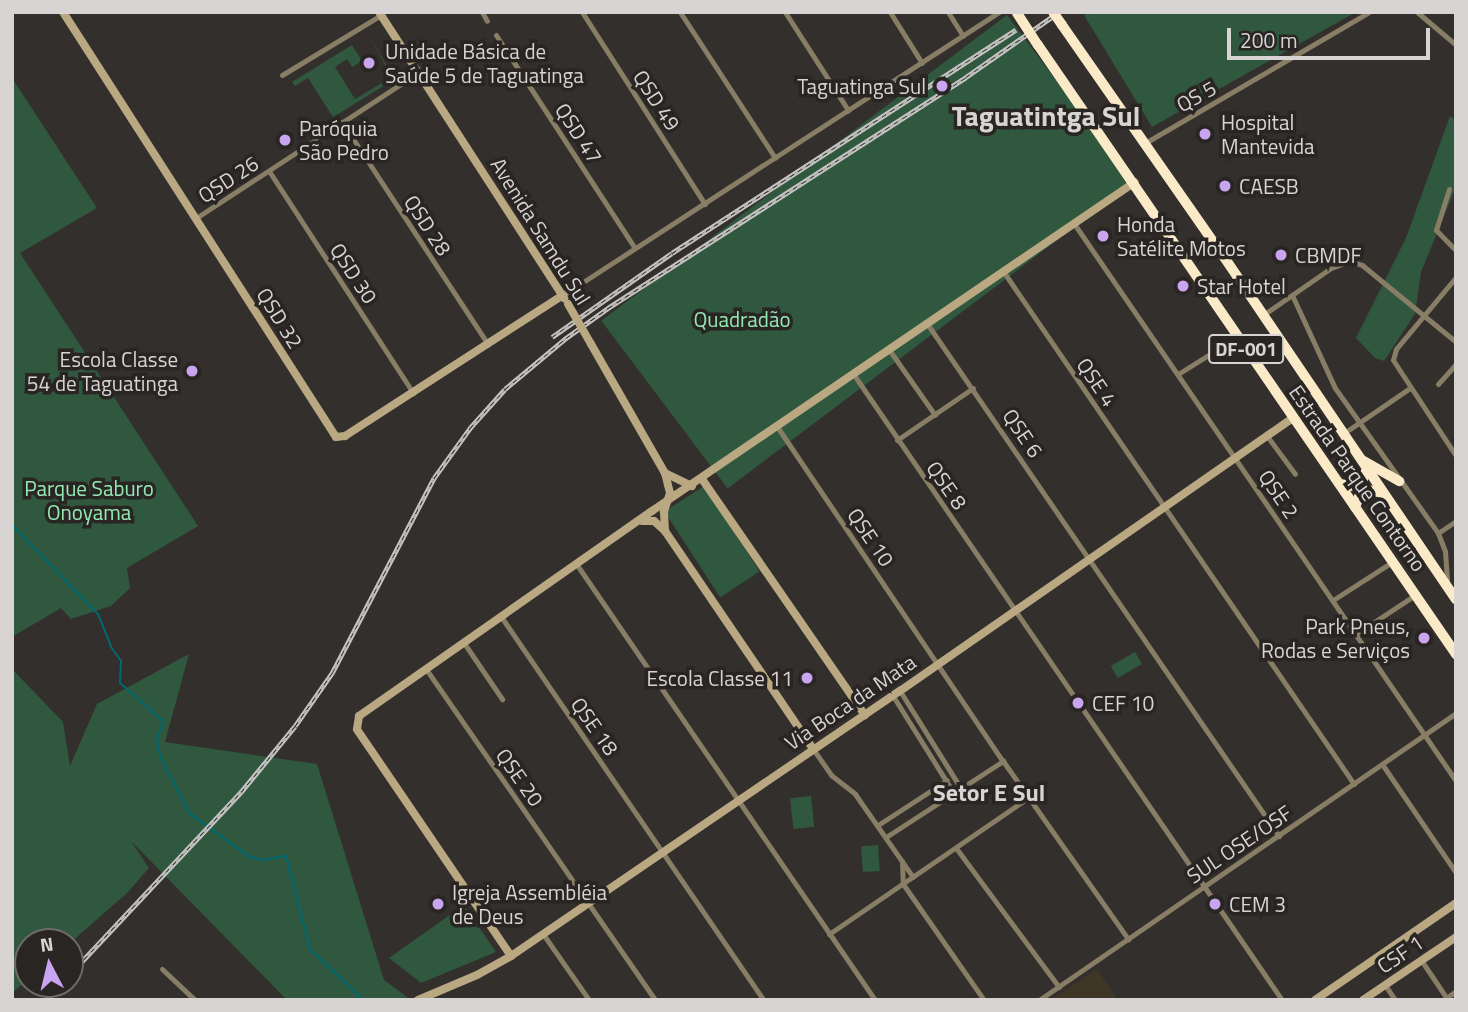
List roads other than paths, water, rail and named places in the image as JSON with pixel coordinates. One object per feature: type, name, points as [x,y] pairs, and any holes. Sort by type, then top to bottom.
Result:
[{"type":"highway","name":"Estrada Parque Contorno","points":[[1053,12],[1456,599]]},
{"type":"highway","name":"Estrada Parque Contorno","points":[[1016,13],[1456,654]]},
{"type":"highway","points":[[1340,484],[1350,486],[1362,482],[1364,464],[1399,481]]},
{"type":"highway","points":[[1355,507],[1359,497],[1368,490],[1383,493]]},
{"type":"street","name":"QSD 32","points":[[63,12],[334,436],[345,436],[413,393]]},
{"type":"street","points":[[482,12],[487,21]]},
{"type":"street","name":"QSD 49","points":[[582,12],[705,204]]},
{"type":"street","points":[[680,12],[775,158]]},
{"type":"street","points":[[785,12],[848,110]]},
{"type":"street","points":[[890,12],[922,63]]},
{"type":"street","points":[[948,12],[963,36]]},
{"type":"street","points":[[413,393],[999,12]]},
{"type":"street","name":"QS 5","points":[[1145,143],[1369,12]]},
{"type":"street","points":[[1418,12],[1456,45]]},
{"type":"street","points":[[282,75],[380,13]]},
{"type":"street","name":"Avenida Samdu Sul","points":[[380,13],[563,295],[665,474],[670,489],[666,502],[665,531]]},
{"type":"street","name":"QSD 47","points":[[496,35],[635,248]]},
{"type":"street","name":"QSD 26","points":[[196,218],[418,73]]},
{"type":"street","name":"QSD 28","points":[[342,122],[488,344]]},
{"type":"street","name":"QSD 30","points":[[269,171],[413,393]]},
{"type":"street","points":[[511,956],[357,729],[357,720],[365,710],[1135,183]]},
{"type":"street","points":[[1449,189],[1436,230],[1456,251]]},
{"type":"street","name":"QSE 2","points":[[1075,225],[1456,781]]},
{"type":"street","points":[[1263,315],[1343,262],[1362,265],[1456,342]]},
{"type":"street","name":"QSE 4","points":[[1005,274],[1354,784]]},
{"type":"street","points":[[1456,277],[1394,355],[1396,368],[1456,456]]},
{"type":"street","points":[[1292,295],[1335,388],[1438,533],[1445,551],[1448,587]]},
{"type":"street","name":"QSE 6","points":[[928,326],[1279,836]]},
{"type":"street","points":[[1178,374],[1237,337]]},
{"type":"street","points":[[890,351],[935,415]]},
{"type":"street","points":[[1438,384],[1456,364]]},
{"type":"street","name":"QSE 8","points":[[854,375],[1282,1000]]},
{"type":"street","points":[[897,440],[973,388]]},
{"type":"street","points":[[1344,433],[1410,388]]},
{"type":"street","name":"Via Boca da Mata","points":[[418,1000],[477,975],[511,956],[737,799],[897,694],[1293,418]]},
{"type":"street","name":"QSE 10","points":[[778,428],[1003,761],[1128,939]]},
{"type":"street","points":[[1268,436],[1295,474]]},
{"type":"street","points":[[665,474],[692,486]]},
{"type":"street","points":[[702,479],[864,715]]},
{"type":"street","points":[[639,522],[654,521],[665,531],[831,775],[855,794],[913,877]]},
{"type":"street","points":[[1438,533],[1456,522]]},
{"type":"street","points":[[1333,600],[1392,562]]},
{"type":"street","points":[[577,565],[874,1000]]},
{"type":"street","points":[[1356,634],[1415,594]]},
{"type":"street","name":"QSE 18","points":[[502,618],[764,1000]]},
{"type":"street","points":[[464,643],[502,699]]},
{"type":"street","name":"QSE 20","points":[[426,668],[655,1000]]},
{"type":"street","points":[[897,694],[960,787]]},
{"type":"street","points":[[897,694],[953,792]]},
{"type":"street","name":"SUL OSE/OSF","points":[[1040,1000],[1456,713]]},
{"type":"street","points":[[886,837],[1003,761]]},
{"type":"street","points":[[1382,764],[1456,873]]},
{"type":"street","points":[[878,825],[952,776]]},
{"type":"street","points":[[829,934],[1029,797]]},
{"type":"street","points":[[957,848],[1059,987]]},
{"type":"street","points":[[902,861],[903,884],[984,1000]]},
{"type":"street","points":[[1315,1000],[1456,903]]},
{"type":"street","points":[[543,934],[589,1000]]},
{"type":"street","name":"CSF 1","points":[[1363,1000],[1456,937]]},
{"type":"street","points":[[1421,960],[1447,999],[1456,991]]},
{"type":"street","points":[[162,969],[195,1000]]},
{"type":"street","points":[[1385,985],[1395,1000]]},
{"type":"waterway","points":[[12,525],[98,614],[111,647],[121,661],[120,683],[163,721],[157,740],[160,756],[189,813],[250,857],[261,860],[286,856],[310,949],[363,1000]]},
{"type":"railway","points":[[84,959],[241,792],[295,726],[332,673],[434,478],[470,428],[505,389],[566,338],[608,308],[966,77],[1059,12]]},
{"type":"railway","points":[[552,337],[672,253],[1016,30]]},
{"type":"place","name":"Unidade Básica de Saúde 5 de Taguatinga","points":[[369,63]]},
{"type":"place","name":"Taguatinga Sul","points":[[942,86]]},
{"type":"place","name":"Hospital Mantevida","points":[[1205,134]]},
{"type":"place","name":"Paróquia São Pedro","points":[[285,140]]},
{"type":"place","name":"CAESB","points":[[1225,186]]},
{"type":"place","name":"Honda Satélite Motos","points":[[1103,236]]},
{"type":"place","name":"CBMDF","points":[[1281,255]]},
{"type":"place","name":"Star Hotel","points":[[1183,286]]},
{"type":"place","name":"Escola Classe 54 de Taguatinga","points":[[192,371]]},
{"type":"place","name":"Park Pneus, Rodas e Serviços","points":[[1424,638]]},
{"type":"place","name":"Escola Classe 11","points":[[807,678]]},
{"type":"place","name":"CEF 10","points":[[1078,703]]},
{"type":"place","name":"Igreja Assembléia de Deus","points":[[438,904]]},
{"type":"place","name":"CEM 3","points":[[1215,904]]},
{"type":"district","name":"Taguatintga Sul","points":[[1046,116]]},
{"type":"district","name":"Setor E Sul","points":[[989,793]]},
{"type":"park label","name":"Quadradão","points":[[742,319]]},
{"type":"park label","name":"Parque Saburo Onoyama","points":[[89,500]]}]
